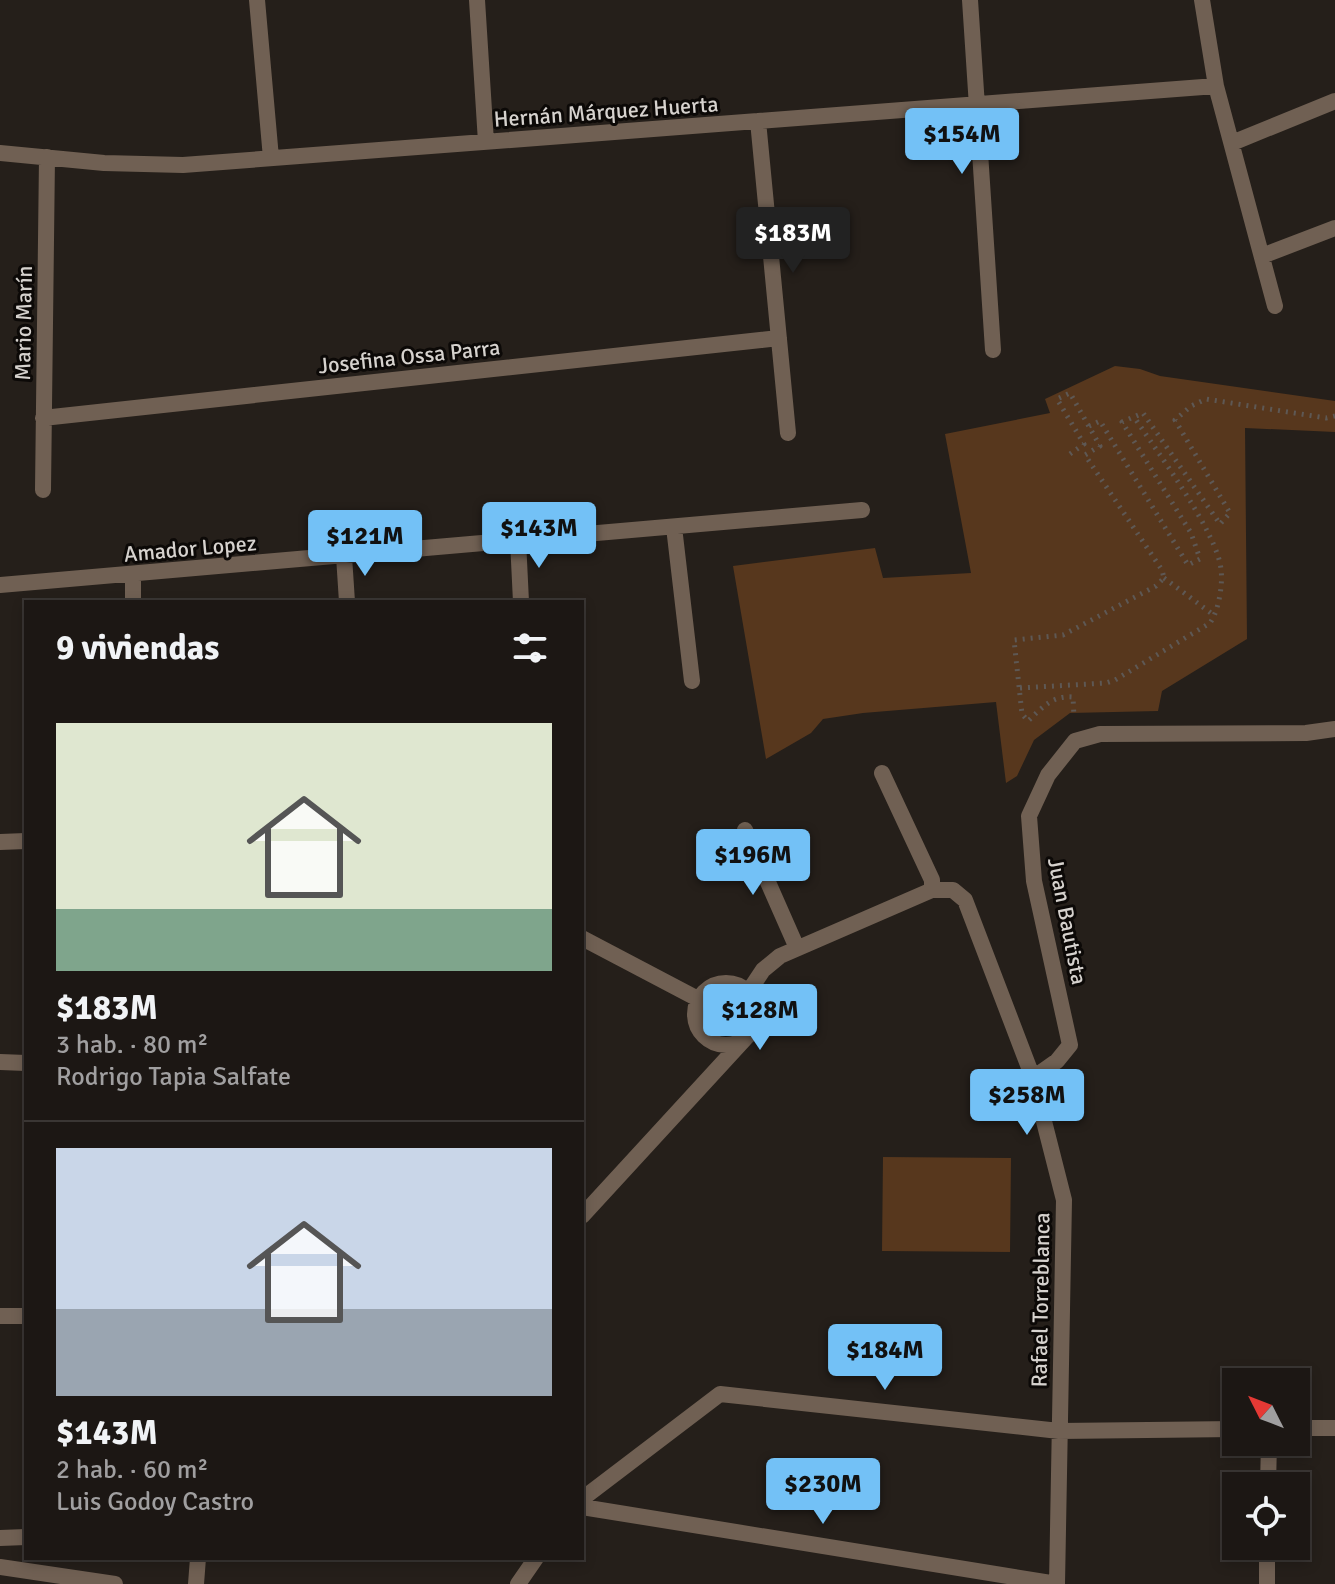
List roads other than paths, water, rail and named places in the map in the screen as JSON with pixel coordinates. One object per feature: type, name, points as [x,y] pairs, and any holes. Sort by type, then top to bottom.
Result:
[{"type":"street","points":[[257,0],[271,158]]},
{"type":"street","points":[[477,0],[486,142]]},
{"type":"street","points":[[970,0],[993,350]]},
{"type":"street","points":[[1202,0],[1216,86],[1275,306]]},
{"type":"street","name":"Hernán Márquez Huerta","points":[[0,153],[183,165],[1216,86]]},
{"type":"street","points":[[1232,143],[1335,101]]},
{"type":"street","points":[[758,121],[788,433]]},
{"type":"street","name":"Mario Marín","points":[[43,490],[47,157]]},
{"type":"street","points":[[1262,256],[1335,228]]},
{"type":"street","name":"Josefina Ossa Parra","points":[[43,418],[779,338]]},
{"type":"street","name":"Amador Lopez","points":[[0,585],[862,510]]},
{"type":"street","points":[[674,527],[692,681]]},
{"type":"street","points":[[518,540],[521,600]]},
{"type":"street","points":[[344,556],[347,600]]},
{"type":"street","points":[[133,575],[133,600]]},
{"type":"street","name":"Juan Bautista","points":[[1033,1078],[1057,1061],[1070,1045],[1034,881],[1029,816],[1048,775],[1075,741],[1100,734],[1306,733],[1335,729]]},
{"type":"street","points":[[749,991],[763,970],[780,956],[932,890],[932,880],[882,773]]},
{"type":"street","points":[[745,830],[797,948]]},
{"type":"street","points":[[0,842],[24,841]]},
{"type":"street","name":"Rafael Torreblanca","points":[[932,890],[953,890],[965,900],[1033,1078],[1064,1200],[1057,1584]]},
{"type":"street","points":[[584,939],[698,999]]},
{"type":"street","points":[[584,1214],[752,1031],[757,1020],[757,1009],[749,991],[729,982],[718,983],[705,990],[695,1010],[696,1024],[702,1034],[714,1043],[735,1044],[752,1031]]},
{"type":"street","points":[[0,1062],[24,1063]]},
{"type":"street","points":[[0,1316],[24,1316]]},
{"type":"street","points":[[584,1497],[720,1394],[1059,1431],[1222,1429]]},
{"type":"street","points":[[1310,1428],[1335,1428]]},
{"type":"street","points":[[584,1507],[1057,1584]]},
{"type":"street","points":[[0,1538],[24,1537]]},
{"type":"street","points":[[196,1584],[198,1560]]},
{"type":"street","points":[[518,1584],[535,1560]]},
{"type":"street","points":[[1267,1560],[1267,1584]]},
{"type":"street","points":[[0,1567],[115,1584]]}]
